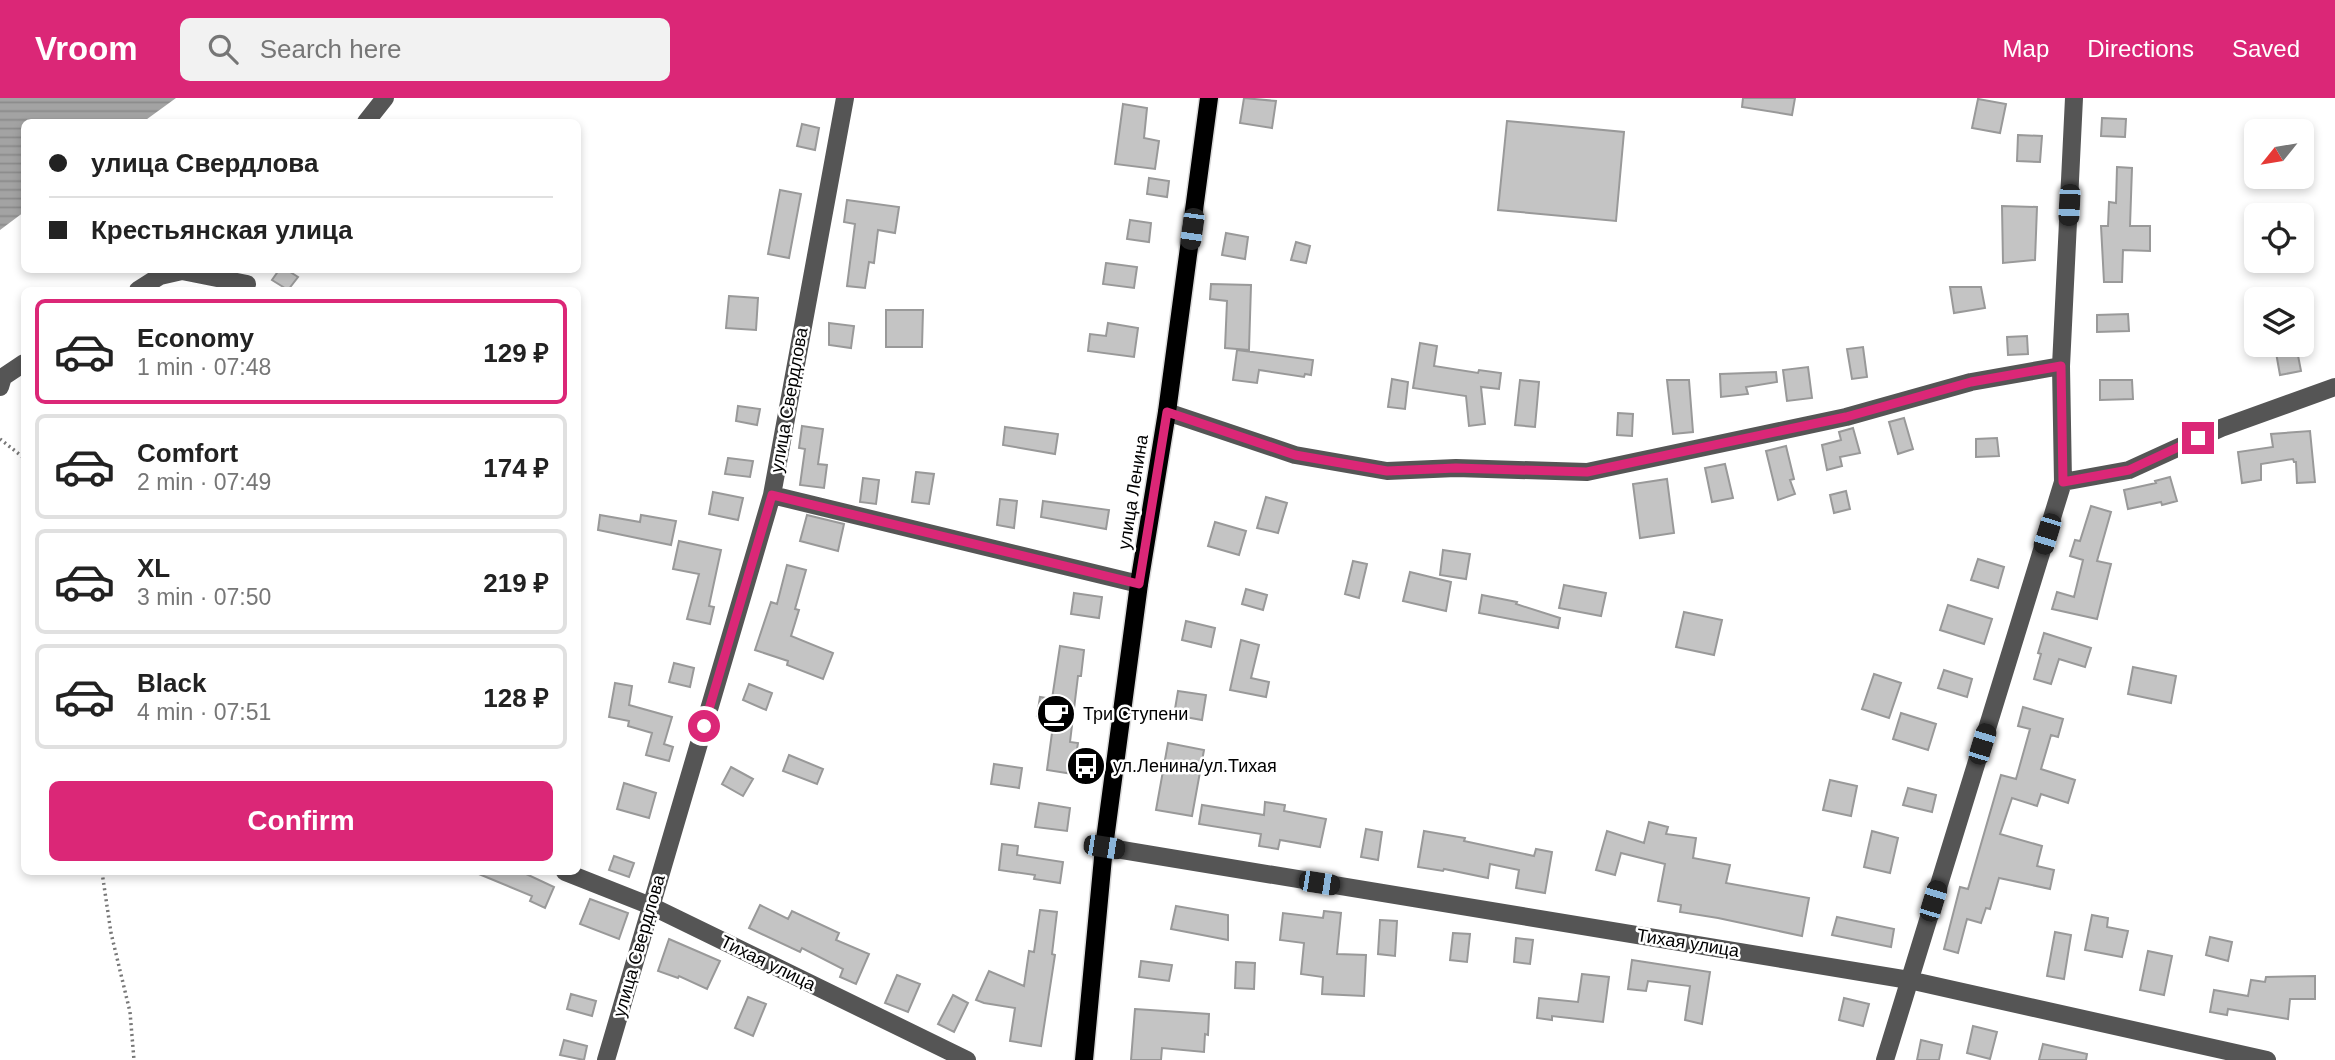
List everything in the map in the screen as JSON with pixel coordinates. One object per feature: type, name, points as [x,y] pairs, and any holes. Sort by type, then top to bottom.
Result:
[{"type":"main road","name":"улица Ленина","points":[[1084,1060],[1104,847],[1209,98]]},
{"type":"street","points":[[368,119],[385,98]]},
{"type":"street","name":"улица Свердлова","points":[[607,1060],[772,495],[845,98]]},
{"type":"street","points":[[1885,1060],[2063,482],[2061,366],[2074,98]]},
{"type":"street","points":[[143,287],[160,276],[173,273]]},
{"type":"street","points":[[196,273],[250,281]]},
{"type":"street","points":[[0,387],[3,377],[21,365]]},
{"type":"street","points":[[1167,412],[1295,455],[1387,471],[1456,468],[1587,472],[1846,417],[1971,382],[2061,366]]},
{"type":"street","points":[[2063,482],[2129,470],[2221,428],[2335,387]]},
{"type":"street","points":[[772,495],[1139,584]]},
{"type":"street","name":"Тихая улица","points":[[1104,847],[1909,980],[2267,1060]]},
{"type":"street","name":"Тихая улица","points":[[573,875],[651,906],[967,1060]]},
{"type":"path","points":[[0,439],[21,456]]},
{"type":"path","points":[[102,875],[111,933],[130,1012],[134,1060]]},
{"type":"shaded area","points":[[0,98],[176,98],[147,119],[21,119],[21,214],[0,230]]},
{"type":"building","points":[[1244,98],[1276,101],[1272,128],[1240,123]]},
{"type":"building","points":[[1743,98],[1795,98],[1792,115],[1742,107]]},
{"type":"building","points":[[1978,99],[2006,104],[2000,133],[1972,128]]},
{"type":"building","points":[[1123,104],[1147,108],[1144,138],[1159,141],[1155,169],[1115,164]]},
{"type":"building","points":[[2102,118],[2126,119],[2125,137],[2101,136]]},
{"type":"building","points":[[1507,121],[1624,132],[1616,221],[1498,210]]},
{"type":"building","points":[[802,124],[819,128],[815,150],[797,146]]},
{"type":"building","points":[[2018,135],[2042,136],[2040,162],[2017,161]]},
{"type":"building","points":[[2117,167],[2132,168],[2130,226],[2150,226],[2150,251],[2123,250],[2122,282],[2104,282],[2101,226],[2108,226],[2109,202],[2116,203]]},
{"type":"building","points":[[1149,178],[1169,181],[1167,197],[1147,194]]},
{"type":"building","points":[[780,190],[801,194],[789,258],[768,254]]},
{"type":"building","points":[[847,200],[899,207],[895,233],[878,230],[874,263],[869,262],[865,288],[847,286],[855,224],[844,222]]},
{"type":"building","points":[[2002,206],[2037,207],[2035,260],[2003,263]]},
{"type":"building","points":[[1130,220],[1151,223],[1149,242],[1127,239]]},
{"type":"building","points":[[1226,233],[1248,237],[1245,259],[1222,255]]},
{"type":"building","points":[[1296,242],[1310,246],[1306,263],[1291,260]]},
{"type":"building","points":[[1106,263],[1137,267],[1134,288],[1103,284]]},
{"type":"building","points":[[277,273],[292,273],[298,277],[290,287],[283,287],[272,280]]},
{"type":"building","points":[[1211,284],[1251,285],[1249,350],[1225,348],[1227,301],[1210,299]]},
{"type":"building","points":[[1950,287],[1981,287],[1985,308],[1954,313]]},
{"type":"building","points":[[729,296],[758,298],[756,330],[726,328]]},
{"type":"building","points":[[886,310],[923,310],[922,347],[886,347]]},
{"type":"building","points":[[2128,314],[2129,331],[2097,332],[2097,315]]},
{"type":"building","points":[[829,323],[854,326],[851,348],[829,345]]},
{"type":"building","points":[[1108,323],[1138,328],[1134,357],[1088,351],[1090,334],[1106,336]]},
{"type":"building","points":[[2027,336],[2028,354],[2008,355],[2007,337]]},
{"type":"building","points":[[1420,343],[1437,346],[1434,366],[1478,373],[1479,370],[1501,373],[1499,389],[1481,387],[1485,424],[1469,426],[1466,396],[1413,388]]},
{"type":"building","points":[[1863,347],[1867,377],[1852,379],[1847,349]]},
{"type":"building","points":[[1237,350],[1313,360],[1311,375],[1305,374],[1304,377],[1259,370],[1257,383],[1233,380]]},
{"type":"building","points":[[2277,357],[2298,357],[2301,371],[2280,375]]},
{"type":"building","points":[[1808,367],[1812,398],[1787,401],[1783,370]]},
{"type":"building","points":[[1776,372],[1777,382],[1746,387],[1748,394],[1721,397],[1720,374]]},
{"type":"building","points":[[1392,379],[1408,382],[1405,409],[1388,407]]},
{"type":"building","points":[[1520,380],[1539,382],[1535,427],[1515,425]]},
{"type":"building","points":[[1667,380],[1689,380],[1693,432],[1673,434]]},
{"type":"building","points":[[2100,380],[2132,380],[2133,399],[2100,400]]},
{"type":"building","points":[[738,406],[760,409],[757,425],[736,421]]},
{"type":"building","points":[[1618,413],[1633,414],[1632,436],[1617,435]]},
{"type":"building","points":[[1904,418],[1913,449],[1898,454],[1889,422]]},
{"type":"building","points":[[802,426],[823,429],[818,464],[827,465],[824,488],[800,485],[805,449],[799,448]]},
{"type":"building","points":[[1005,427],[1058,434],[1055,454],[1003,445]]},
{"type":"building","points":[[1853,428],[1860,453],[1840,457],[1842,466],[1827,470],[1822,445],[1841,440],[1839,432]]},
{"type":"building","points":[[2310,431],[2315,482],[2297,483],[2296,462],[2293,459],[2261,464],[2261,480],[2242,483],[2238,452],[2273,447],[2271,434]]},
{"type":"building","points":[[1997,438],[1999,456],[1976,457],[1976,439]]},
{"type":"building","points":[[1786,446],[1794,479],[1790,480],[1795,494],[1778,500],[1766,451]]},
{"type":"building","points":[[728,458],[753,461],[750,477],[725,474]]},
{"type":"building","points":[[1725,464],[1733,498],[1712,502],[1705,468]]},
{"type":"building","points":[[916,472],[934,474],[929,504],[912,502]]},
{"type":"building","points":[[2170,477],[2177,501],[2128,509],[2124,490]]},
{"type":"building","points":[[863,478],[879,480],[876,504],[860,502]]},
{"type":"building","points":[[1667,479],[1674,533],[1640,538],[1633,484]]},
{"type":"building","points":[[1846,491],[1850,509],[1834,513],[1830,495]]},
{"type":"building","points":[[713,492],[743,498],[738,520],[709,514]]},
{"type":"building","points":[[1266,497],[1287,503],[1278,533],[1257,528]]},
{"type":"building","points":[[1000,499],[1017,501],[1014,528],[997,525]]},
{"type":"building","points":[[1043,501],[1109,510],[1106,529],[1041,517]]},
{"type":"building","points":[[2091,506],[2111,512],[2097,561],[2111,564],[2097,619],[2052,609],[2057,592],[2074,597],[2083,560],[2070,556],[2075,540],[2080,541]]},
{"type":"building","points":[[600,515],[640,522],[641,515],[676,521],[671,545],[598,530]]},
{"type":"building","points":[[807,515],[844,524],[838,551],[800,541]]},
{"type":"building","points":[[1215,522],[1246,531],[1239,555],[1208,546]]},
{"type":"building","points":[[679,541],[721,550],[709,606],[714,607],[710,624],[687,619],[699,574],[673,569]]},
{"type":"building","points":[[1443,550],[1470,554],[1466,579],[1440,575]]},
{"type":"building","points":[[1978,559],[2004,567],[1998,588],[1971,580]]},
{"type":"building","points":[[1353,561],[1367,564],[1359,598],[1345,594]]},
{"type":"building","points":[[787,565],[806,570],[791,636],[833,653],[823,679],[787,665],[788,661],[755,650],[771,602],[777,604]]},
{"type":"building","points":[[1410,572],[1451,582],[1446,611],[1403,601]]},
{"type":"building","points":[[1564,585],[1606,593],[1601,616],[1559,608]]},
{"type":"building","points":[[1246,589],[1267,595],[1263,610],[1242,604]]},
{"type":"building","points":[[1074,593],[1102,597],[1099,618],[1071,614]]},
{"type":"building","points":[[1482,595],[1517,602],[1516,604],[1560,618],[1558,628],[1479,613]]},
{"type":"building","points":[[1948,605],[1992,619],[1984,644],[1940,630]]},
{"type":"building","points":[[1684,612],[1722,620],[1714,655],[1676,647]]},
{"type":"building","points":[[1186,621],[1215,628],[1211,647],[1182,640]]},
{"type":"building","points":[[2044,633],[2091,648],[2085,667],[2059,659],[2051,684],[2034,679]]},
{"type":"building","points":[[1241,640],[1259,645],[1251,678],[1269,682],[1266,697],[1230,690]]},
{"type":"building","points":[[1060,646],[1084,650],[1070,742],[1078,743],[1073,774],[1047,770],[1054,718],[1037,716],[1040,697],[1052,699]]},
{"type":"building","points":[[674,663],[694,668],[690,687],[669,682]]},
{"type":"building","points":[[2133,667],[2176,676],[2171,703],[2128,694]]},
{"type":"building","points":[[1944,670],[1972,679],[1967,697],[1938,688]]},
{"type":"building","points":[[1874,674],[1901,683],[1889,718],[1862,709]]},
{"type":"building","points":[[615,683],[632,686],[629,705],[672,717],[664,744],[673,747],[669,761],[646,755],[652,733],[628,726],[629,721],[609,717]]},
{"type":"building","points":[[749,684],[772,693],[766,710],[743,700]]},
{"type":"building","points":[[1178,691],[1206,695],[1202,720],[1174,715]]},
{"type":"building","points":[[2023,707],[2063,719],[2058,737],[2051,735],[2041,769],[2075,780],[2068,803],[2041,794],[2037,806],[2012,798],[2000,834],[2042,846],[2037,866],[2054,870],[2050,889],[1999,878],[1990,909],[1986,908],[1981,923],[1967,919],[1958,953],[1944,949],[1960,887],[1968,889],[2001,775],[2016,779],[2030,729],[2018,726]]},
{"type":"building","points":[[1901,713],[1936,724],[1928,750],[1893,739]]},
{"type":"building","points":[[1168,743],[1204,750],[1192,816],[1156,810]]},
{"type":"building","points":[[789,755],[823,769],[817,784],[783,771]]},
{"type":"building","points":[[994,764],[1022,768],[1019,788],[991,784]]},
{"type":"building","points":[[731,767],[753,779],[743,796],[722,784]]},
{"type":"building","points":[[1830,780],[1857,786],[1851,816],[1823,810]]},
{"type":"building","points":[[624,783],[656,793],[649,818],[617,809]]},
{"type":"building","points":[[1908,788],[1936,795],[1932,812],[1903,805]]},
{"type":"building","points":[[1265,802],[1285,805],[1284,811],[1326,819],[1320,847],[1280,840],[1278,849],[1259,846],[1261,834],[1199,824],[1202,805],[1264,815]]},
{"type":"building","points":[[1039,803],[1070,808],[1067,831],[1035,827]]},
{"type":"building","points":[[1649,822],[1668,827],[1666,834],[1696,838],[1693,858],[1730,865],[1726,883],[1809,898],[1802,936],[1680,912],[1681,905],[1658,901],[1665,864],[1621,853],[1615,875],[1596,870],[1607,831],[1644,843]]},
{"type":"building","points":[[1366,829],[1382,832],[1378,860],[1361,857]]},
{"type":"building","points":[[1424,831],[1465,838],[1464,841],[1534,856],[1536,849],[1552,852],[1545,893],[1516,888],[1519,870],[1490,864],[1488,878],[1418,867]]},
{"type":"building","points":[[1872,831],[1898,838],[1890,873],[1864,867]]},
{"type":"building","points":[[1002,844],[1018,846],[1017,855],[1063,862],[1060,883],[1034,879],[1035,875],[999,870]]},
{"type":"building","points":[[614,856],[634,863],[629,877],[609,870]]},
{"type":"building","points":[[481,875],[528,875],[554,887],[545,908],[530,901],[532,896]]},
{"type":"building","points":[[590,899],[628,913],[619,939],[580,924]]},
{"type":"building","points":[[760,905],[788,919],[792,911],[839,933],[836,940],[869,954],[856,984],[840,977],[843,969],[802,948],[800,952],[749,928]]},
{"type":"building","points":[[1176,906],[1228,915],[1228,940],[1171,929]]},
{"type":"building","points":[[1040,910],[1057,912],[1052,954],[1055,955],[1041,1046],[1010,1041],[1015,1008],[976,1000],[989,971],[1024,986],[1029,951],[1034,952]]},
{"type":"building","points":[[1324,911],[1341,913],[1337,954],[1366,955],[1364,996],[1322,994],[1323,977],[1301,974],[1304,943],[1280,940],[1283,913],[1323,918]]},
{"type":"building","points":[[2092,915],[2108,918],[2107,927],[2128,931],[2122,957],[2085,950]]},
{"type":"building","points":[[1837,917],[1894,929],[1891,947],[1832,935]]},
{"type":"building","points":[[1380,920],[1397,921],[1395,956],[1378,954]]},
{"type":"building","points":[[2055,932],[2071,935],[2064,979],[2047,976]]},
{"type":"building","points":[[1453,933],[1470,934],[1467,962],[1450,960]]},
{"type":"building","points":[[2210,937],[2232,942],[2228,961],[2206,955]]},
{"type":"building","points":[[1516,938],[1533,940],[1530,964],[1514,962]]},
{"type":"building","points":[[669,939],[720,961],[707,989],[679,976],[678,978],[658,971]]},
{"type":"building","points":[[2148,951],[2172,956],[2164,995],[2140,990]]},
{"type":"building","points":[[1632,960],[1710,972],[1702,1024],[1685,1020],[1690,986],[1648,981],[1646,991],[1628,989]]},
{"type":"building","points":[[1141,961],[1172,965],[1169,981],[1139,977]]},
{"type":"building","points":[[1236,962],[1255,963],[1254,989],[1235,988]]},
{"type":"building","points":[[1582,974],[1609,977],[1603,1022],[1552,1016],[1552,1020],[1537,1018],[1539,998],[1578,1002]]},
{"type":"building","points":[[897,975],[920,984],[908,1012],[885,1003]]},
{"type":"building","points":[[2315,976],[2315,999],[2290,999],[2288,1019],[2228,1009],[2227,1015],[2210,1012],[2214,990],[2248,996],[2251,980],[2265,982],[2266,977]]},
{"type":"building","points":[[571,994],[596,1001],[592,1016],[567,1009]]},
{"type":"building","points":[[953,995],[968,1003],[954,1032],[938,1024]]},
{"type":"building","points":[[748,997],[766,1004],[753,1036],[735,1028]]},
{"type":"building","points":[[1844,998],[1869,1004],[1863,1026],[1839,1020]]},
{"type":"building","points":[[1135,1009],[1209,1014],[1204,1052],[1162,1048],[1161,1060],[1131,1060]]},
{"type":"building","points":[[1973,1026],[1997,1032],[1990,1059],[1967,1053]]},
{"type":"building","points":[[564,1040],[587,1046],[584,1060],[560,1055]]},
{"type":"building","points":[[1921,1040],[1942,1045],[1939,1060],[1917,1060]]},
{"type":"building","points":[[2043,1044],[2087,1054],[2086,1060],[2039,1060]]},
{"type":"place","name":"Три Ступени","points":[[1056,714]]},
{"type":"place","name":"ул.Ленина/ул.Тихая","points":[[1086,766]]},
{"type":"route","points":[[704,726],[772,495],[1139,584],[1167,412],[1295,455],[1387,471],[1456,468],[1587,472],[1846,417],[1971,382],[2061,366],[2063,482],[2129,470],[2198,438]]}]
